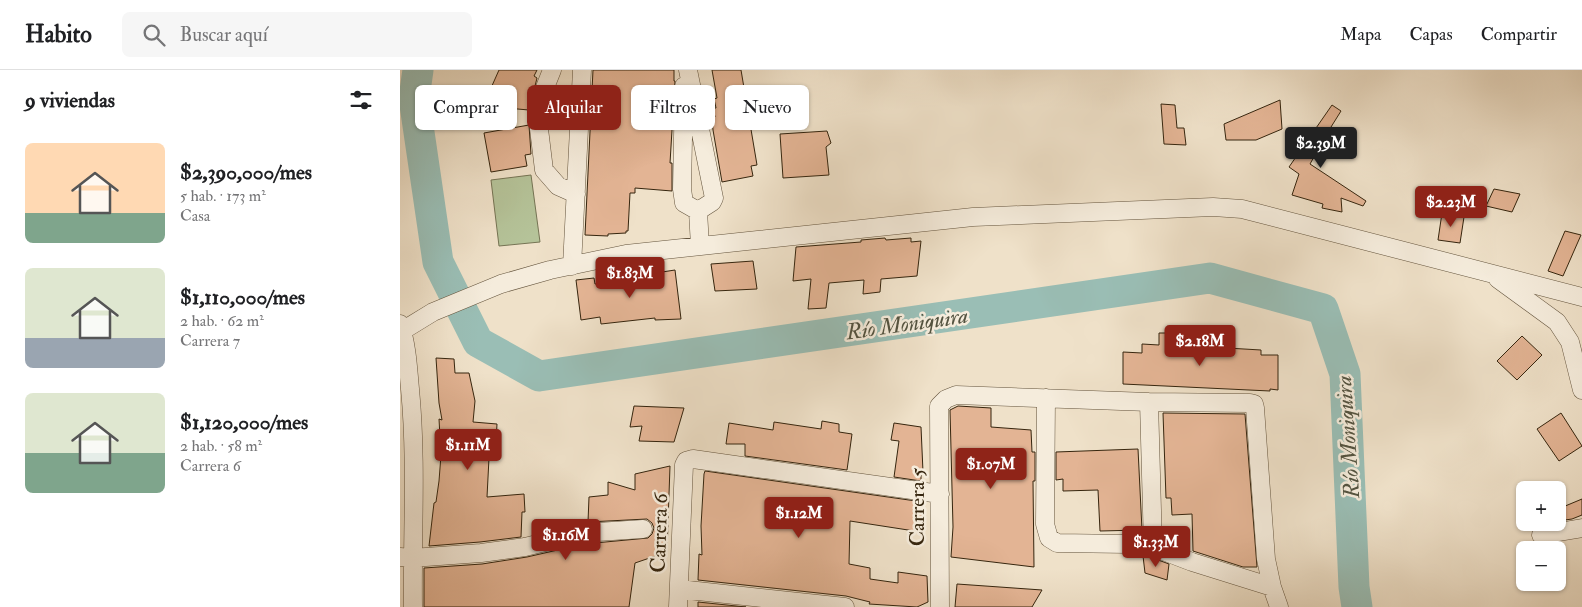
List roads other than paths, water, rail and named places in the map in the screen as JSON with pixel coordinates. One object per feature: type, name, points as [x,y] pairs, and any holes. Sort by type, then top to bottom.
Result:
[{"type":"street","points":[[552,70],[544,90],[539,129],[544,170],[558,186],[576,194]]},
{"type":"street","points":[[572,266],[582,70]]},
{"type":"street","points":[[686,70],[682,189],[684,203],[698,211]]},
{"type":"street","points":[[686,70],[714,198],[712,202],[698,211]]},
{"type":"street","points":[[413,607],[406,557],[415,479],[413,417],[407,360],[401,328],[433,312],[501,284],[626,254],[700,246],[973,217],[1214,207],[1242,209],[1582,297]]},
{"type":"street","points":[[698,211],[700,246]]},
{"type":"street","points":[[1491,273],[1557,322],[1570,342],[1582,390]]},
{"type":"street","name":"Carrera 5","points":[[940,607],[939,406],[946,399],[956,395],[1046,398]]},
{"type":"street","points":[[1272,587],[1192,562],[1153,547],[1128,544],[1057,543],[1049,538],[1045,524],[1046,398],[1254,404],[1266,559],[1272,587],[1279,607]]},
{"type":"street","points":[[1149,402],[1153,547]]},
{"type":"street","name":"Carrera 6","points":[[678,607],[684,465],[686,460],[693,459],[940,494]]},
{"type":"street","points":[[1541,535],[1582,528]]},
{"type":"street","points":[[406,557],[481,553],[525,547],[582,533],[643,529]]},
{"type":"street","points":[[679,588],[845,607]]},
{"type":"waterway","name":"Río Moniquira","points":[[418,70],[414,98],[438,262],[478,342],[539,376],[1210,278],[1323,309],[1345,374],[1354,587],[1357,607]]}]
